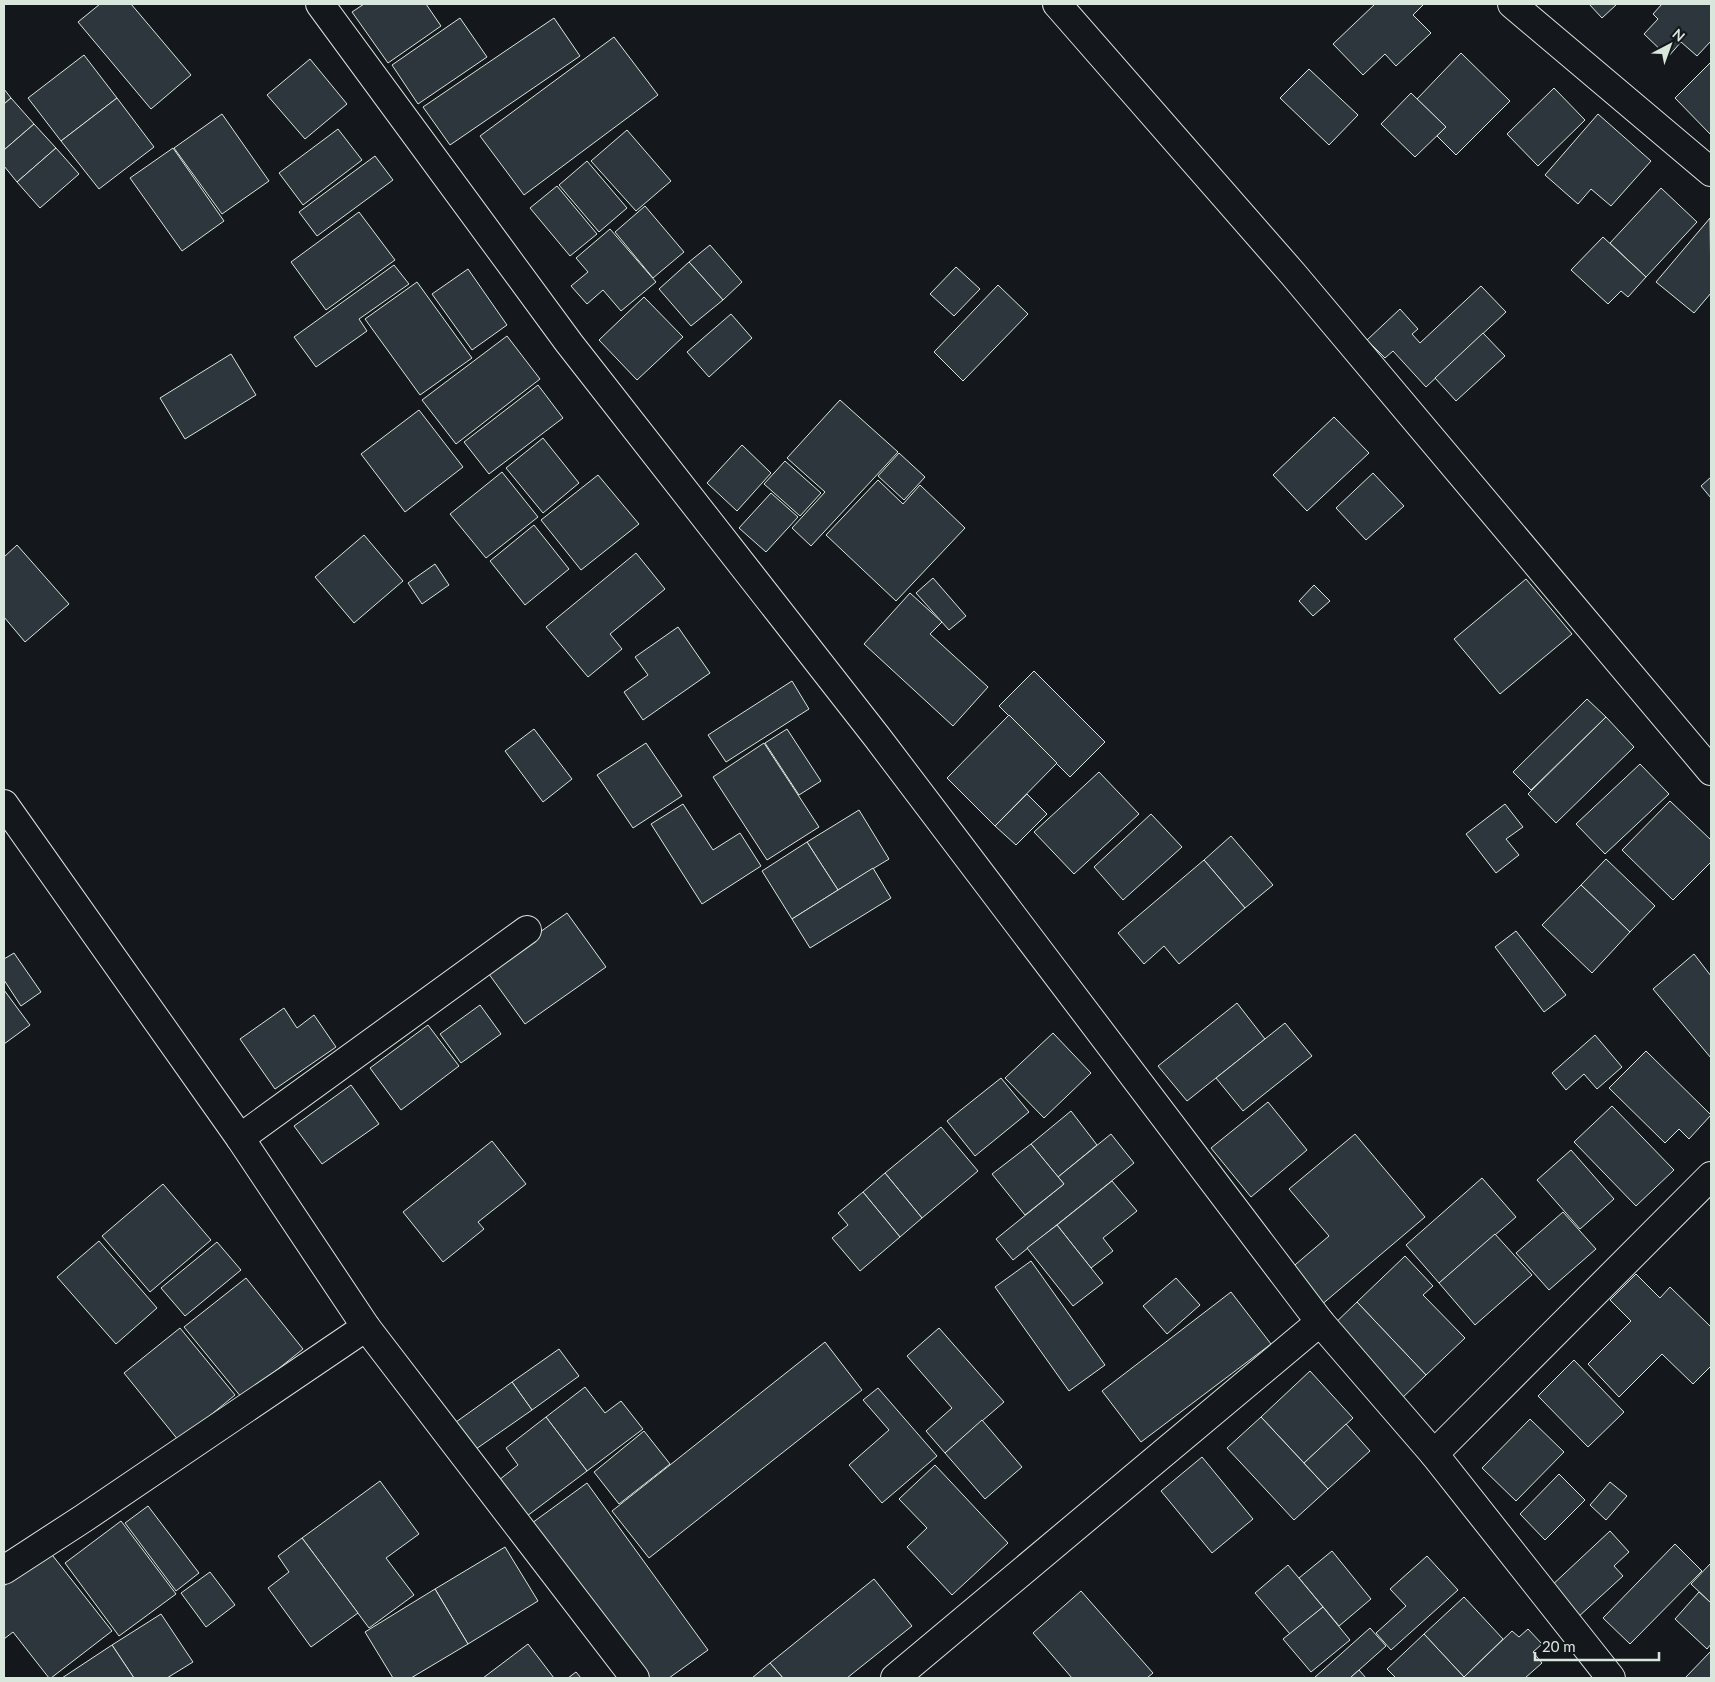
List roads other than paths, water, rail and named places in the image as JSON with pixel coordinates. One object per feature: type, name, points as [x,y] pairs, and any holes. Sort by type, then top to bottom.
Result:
[{"type":"street","points":[[320,4],[569,342],[877,737],[1320,1322],[1434,1454],[1611,1678]]},
{"type":"street","points":[[1056,4],[1293,274],[1711,771]]},
{"type":"street","points":[[1512,4],[1711,172]]},
{"type":"street","points":[[4,804],[240,1138],[366,1327],[635,1678]]},
{"type":"street","points":[[240,1138],[527,930]]},
{"type":"street","points":[[1434,1454],[1711,1176]]},
{"type":"street","points":[[895,1678],[1320,1322]]},
{"type":"street","points":[[4,1570],[92,1513],[366,1327]]}]
